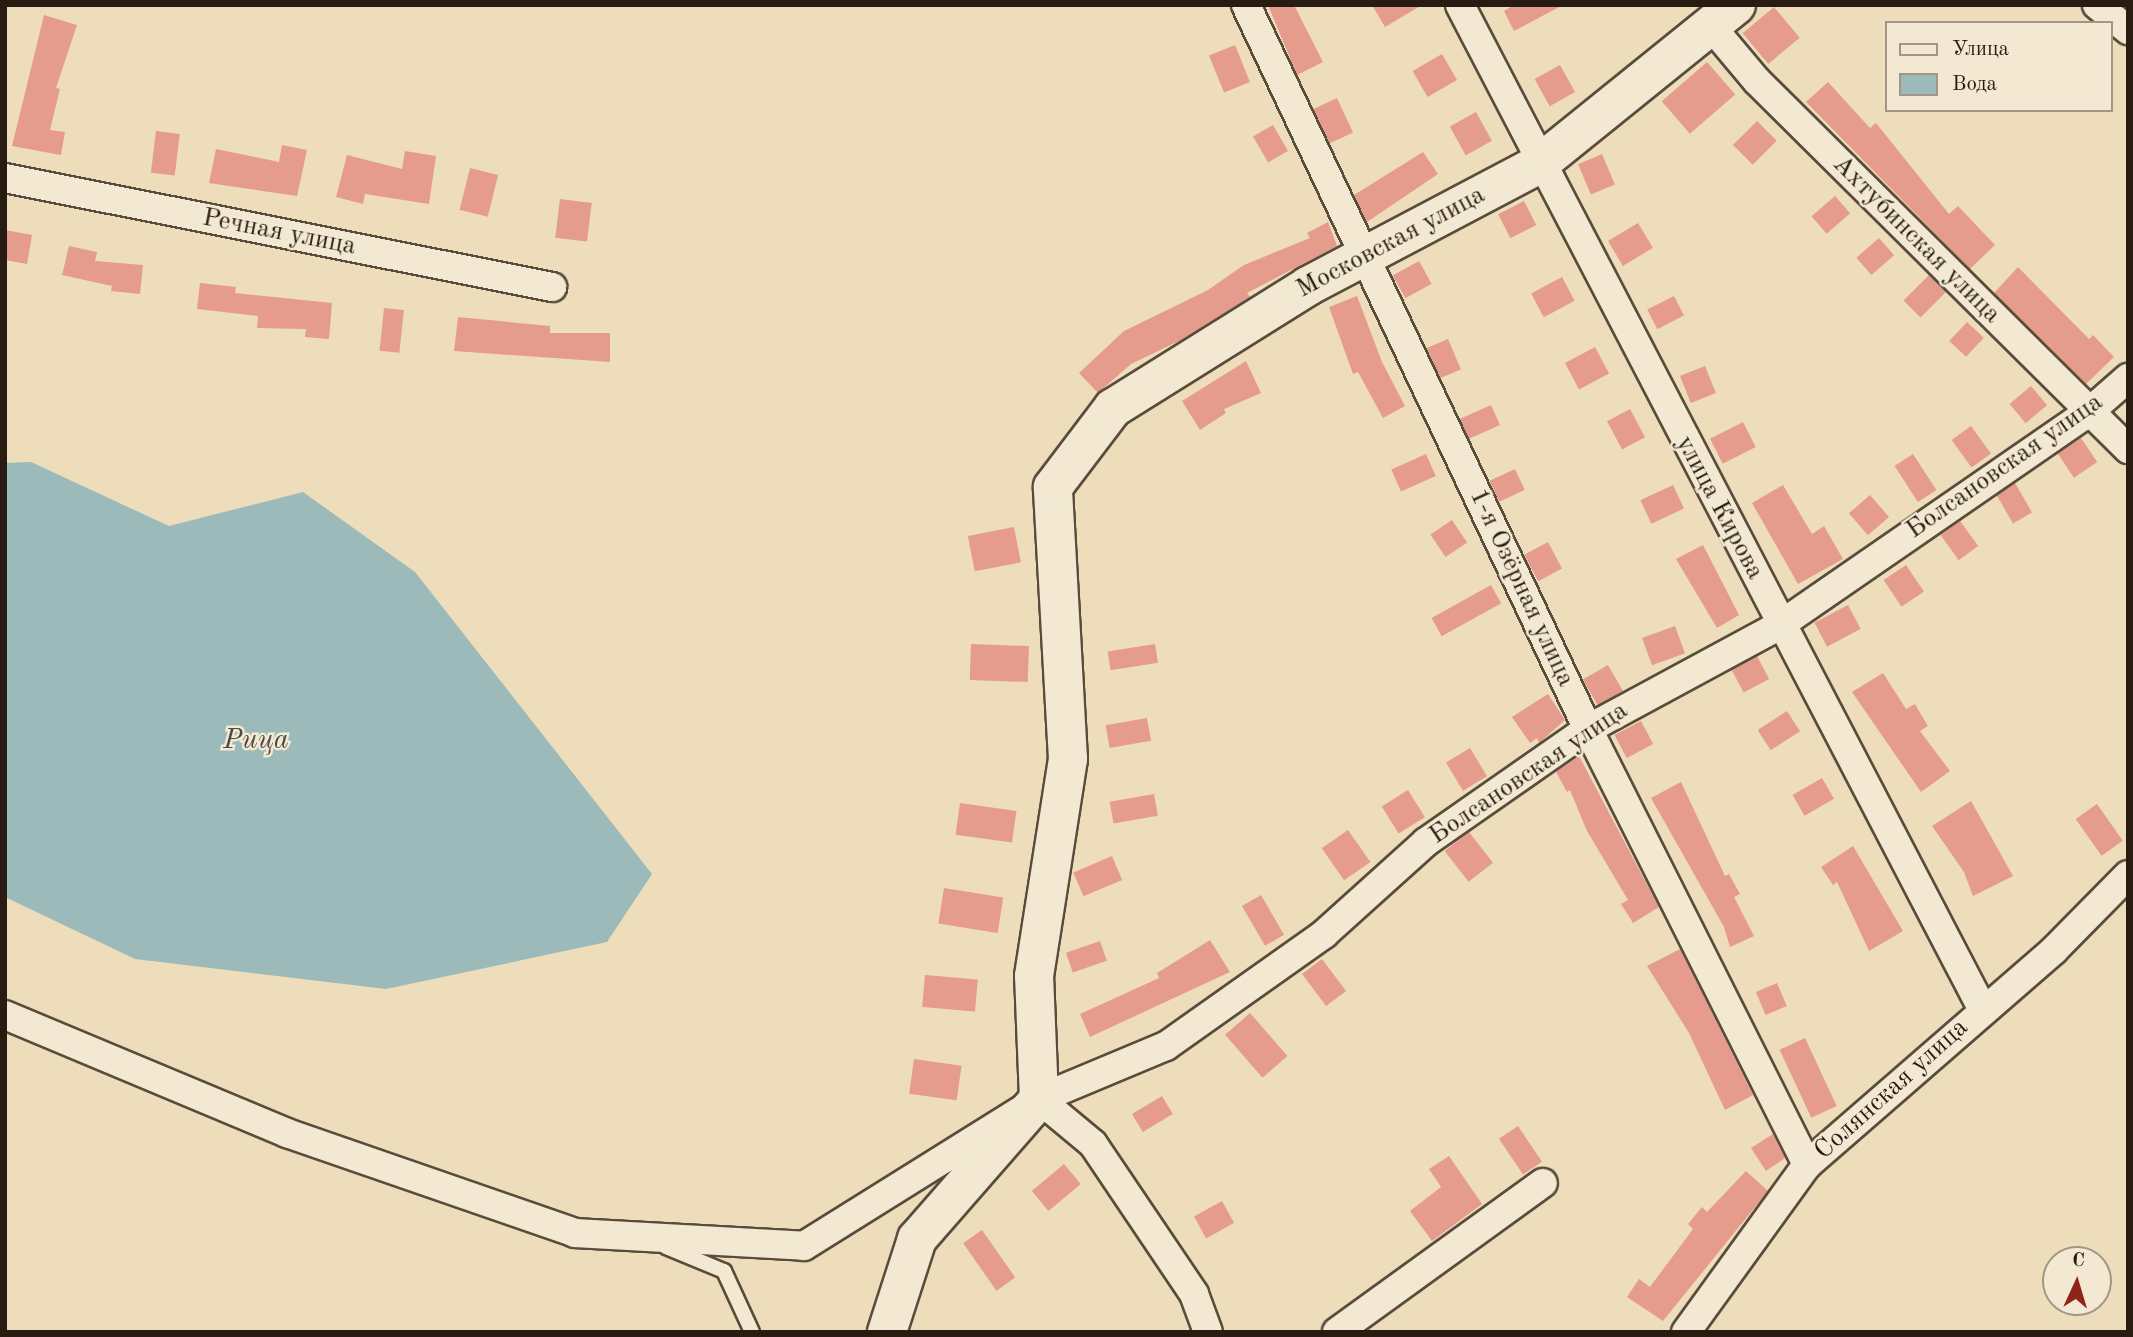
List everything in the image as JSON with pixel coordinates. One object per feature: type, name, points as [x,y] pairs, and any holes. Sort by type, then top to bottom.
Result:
[{"type":"street","name":"1-я Озёрная улица","points":[[1246,5],[1588,729],[1807,1165]]},
{"type":"street","name":"улица Кирова","points":[[1460,5],[1539,164],[1982,1008]]},
{"type":"street","points":[[2097,5],[2128,30]]},
{"type":"street","name":"Московская улица","points":[[1039,1099],[1034,976],[1068,759],[1054,486],[1113,408],[1364,256],[1539,164],[1723,15]]},
{"type":"street","name":"Ахтубинская улица","points":[[1723,15],[1757,81],[2128,449]]},
{"type":"street","name":"Речная улица","points":[[5,178],[552,287]]},
{"type":"street","name":"Болсановская улица","points":[[5,1015],[287,1133],[575,1233],[804,1246],[1039,1099],[1166,1046],[1324,934],[1426,842],[1588,729],[1780,625],[2089,412],[2128,378]]},
{"type":"street","name":"Солянская улица","points":[[1686,1332],[1807,1165],[1982,1008],[2054,950],[2128,876]]},
{"type":"street","points":[[887,1332],[917,1239],[1039,1099],[1093,1144],[1194,1294],[1208,1332]]},
{"type":"street","points":[[1337,1332],[1543,1183]]},
{"type":"lane","points":[[642,1237],[724,1271],[752,1332]]},
{"type":"water","name":"Рица","points":[[31,462],[169,526],[303,492],[415,572],[652,874],[607,942],[386,989],[135,959],[5,897],[5,463]]},
{"type":"building","points":[[1268,5],[1294,5],[1323,62],[1297,75]]},
{"type":"building","points":[[1372,5],[1422,5],[1385,27]]},
{"type":"building","points":[[1514,5],[1563,5],[1514,31],[1504,11]]},
{"type":"building","points":[[1774,7],[1800,38],[1768,64],[1743,33]]},
{"type":"building","points":[[44,15],[77,25],[56,88],[60,89],[50,130],[65,132],[61,155],[12,146]]},
{"type":"building","points":[[1235,45],[1250,82],[1224,93],[1209,55]]},
{"type":"building","points":[[1442,54],[1457,80],[1428,97],[1413,71]]},
{"type":"building","points":[[1707,62],[1735,94],[1690,134],[1662,101]]},
{"type":"building","points":[[1560,65],[1575,92],[1550,106],[1535,79]]},
{"type":"building","points":[[1828,82],[1870,128],[1876,123],[1949,214],[1958,206],[1995,245],[1970,269],[1806,102]]},
{"type":"building","points":[[1337,98],[1353,132],[1329,143],[1313,109]]},
{"type":"building","points":[[1476,112],[1492,141],[1466,155],[1450,127]]},
{"type":"building","points":[[1757,121],[1777,141],[1753,165],[1733,145]]},
{"type":"building","points":[[1273,125],[1288,151],[1268,162],[1253,136]]},
{"type":"building","points":[[156,131],[180,134],[175,176],[151,173]]},
{"type":"building","points":[[282,145],[307,150],[297,196],[209,183],[216,149],[279,162]]},
{"type":"building","points":[[405,151],[436,156],[429,204],[365,194],[363,204],[336,197],[347,155],[402,169]]},
{"type":"building","points":[[1423,152],[1438,174],[1367,222],[1354,195]]},
{"type":"building","points":[[1602,154],[1615,184],[1591,195],[1578,164]]},
{"type":"building","points":[[470,168],[498,175],[488,217],[460,210]]},
{"type":"building","points":[[1835,196],[1850,213],[1827,234],[1812,216]]},
{"type":"building","points":[[560,199],[592,203],[587,242],[555,238]]},
{"type":"building","points":[[1524,201],[1536,225],[1510,238],[1498,214]]},
{"type":"building","points":[[1328,222],[1337,246],[1247,293],[1250,297],[1181,340],[1131,364],[1098,393],[1079,373],[1124,331],[1208,290],[1244,265],[1310,238],[1307,233]]},
{"type":"building","points":[[1638,223],[1653,248],[1623,266],[1608,241]]},
{"type":"building","points":[[5,230],[32,235],[27,264],[5,260]]},
{"type":"building","points":[[1879,238],[1894,255],[1871,275],[1856,258]]},
{"type":"building","points":[[69,246],[97,252],[95,261],[143,265],[140,294],[111,291],[112,286],[62,275]]},
{"type":"building","points":[[1419,261],[1432,284],[1405,298],[1393,276]]},
{"type":"building","points":[[2018,267],[2089,339],[2093,335],[2114,357],[2086,384],[1994,293]]},
{"type":"building","points":[[1929,275],[1946,292],[1921,317],[1904,300]]},
{"type":"building","points":[[1562,277],[1575,301],[1544,317],[1531,293]]},
{"type":"building","points":[[200,283],[236,287],[235,293],[332,303],[329,339],[305,337],[306,329],[257,328],[258,316],[197,309]]},
{"type":"building","points":[[1357,296],[1382,362],[1405,406],[1383,418],[1358,372],[1353,374],[1329,307]]},
{"type":"building","points":[[1674,296],[1684,316],[1657,329],[1647,310]]},
{"type":"building","points":[[384,308],[404,310],[399,353],[380,351]]},
{"type":"building","points":[[458,317],[550,326],[550,333],[610,333],[610,362],[454,351]]},
{"type":"building","points":[[1967,322],[1984,338],[1966,357],[1949,341]]},
{"type":"building","points":[[1448,339],[1461,369],[1440,378],[1427,348]]},
{"type":"building","points":[[1595,347],[1609,373],[1579,389],[1565,363]]},
{"type":"building","points":[[1246,361],[1261,393],[1224,409],[1226,413],[1200,430],[1182,401]]},
{"type":"building","points":[[1705,366],[1716,393],[1691,403],[1680,376]]},
{"type":"building","points":[[2031,386],[2047,405],[2026,423],[2010,404]]},
{"type":"building","points":[[1491,405],[1500,425],[1468,439],[1459,419]]},
{"type":"building","points":[[1630,409],[1645,437],[1622,449],[1607,421]]},
{"type":"building","points":[[1743,422],[1756,447],[1723,464],[1710,439]]},
{"type":"building","points":[[1971,426],[1991,454],[1972,468],[1952,440]]},
{"type":"building","points":[[2081,438],[2097,462],[2074,478],[2058,454]]},
{"type":"building","points":[[1426,454],[1436,476],[1401,491],[1391,469]]},
{"type":"building","points":[[1913,454],[1936,490],[1918,502],[1895,466]]},
{"type":"building","points":[[1515,469],[1525,490],[1499,502],[1490,481]]},
{"type":"building","points":[[2015,483],[2032,512],[2013,523],[1996,494]]},
{"type":"building","points":[[1673,485],[1684,509],[1651,524],[1640,500]]},
{"type":"building","points":[[1783,485],[1812,534],[1824,526],[1843,559],[1798,584],[1752,503]]},
{"type":"building","points":[[1870,495],[1889,517],[1868,535],[1849,513]]},
{"type":"building","points":[[1452,520],[1467,542],[1446,557],[1430,535]]},
{"type":"building","points":[[1960,521],[1978,546],[1959,560],[1941,535]]},
{"type":"building","points":[[1014,527],[1021,562],[975,571],[968,536]]},
{"type":"building","points":[[1548,542],[1562,568],[1538,581],[1524,555]]},
{"type":"building","points":[[1703,545],[1739,615],[1717,628],[1676,559]]},
{"type":"building","points":[[1906,565],[1924,592],[1902,607],[1884,580]]},
{"type":"building","points":[[1491,585],[1501,603],[1442,636],[1432,618]]},
{"type":"building","points":[[1848,605],[1861,629],[1827,647],[1814,623]]},
{"type":"building","points":[[1675,626],[1685,653],[1652,665],[1642,638]]},
{"type":"building","points":[[971,644],[1029,646],[1028,682],[970,680]]},
{"type":"building","points":[[1155,644],[1158,663],[1111,670],[1108,652]]},
{"type":"building","points":[[1757,656],[1769,679],[1744,693],[1731,670]]},
{"type":"building","points":[[1608,665],[1623,691],[1598,705],[1583,680]]},
{"type":"building","points":[[1883,673],[1906,709],[1915,704],[1928,726],[1920,731],[1950,771],[1921,792],[1852,692]]},
{"type":"building","points":[[1548,694],[1565,720],[1539,743],[1537,738],[1530,743],[1512,717]]},
{"type":"building","points":[[1787,711],[1800,731],[1771,750],[1758,730]]},
{"type":"building","points":[[1147,718],[1151,741],[1110,748],[1106,725]]},
{"type":"building","points":[[1641,721],[1653,744],[1627,758],[1615,735]]},
{"type":"building","points":[[1470,748],[1487,776],[1463,791],[1446,762]]},
{"type":"building","points":[[1579,756],[1659,907],[1633,923],[1621,904],[1628,900],[1587,831],[1570,790],[1567,792],[1556,772]]},
{"type":"building","points":[[1822,778],[1834,799],[1805,816],[1793,795]]},
{"type":"building","points":[[1681,782],[1725,876],[1729,874],[1740,894],[1734,897],[1754,936],[1730,947],[1724,927],[1651,798]]},
{"type":"building","points":[[1408,790],[1425,817],[1399,834],[1382,806]]},
{"type":"building","points":[[1154,794],[1158,816],[1114,823],[1110,802]]},
{"type":"building","points":[[1971,801],[2013,876],[1973,896],[1964,872],[1932,826]]},
{"type":"building","points":[[960,803],[1016,811],[1012,843],[956,835]]},
{"type":"building","points":[[2097,804],[2123,841],[2102,856],[2076,819]]},
{"type":"building","points":[[1348,830],[1370,862],[1344,880],[1322,848]]},
{"type":"building","points":[[1469,832],[1493,863],[1469,882],[1445,851]]},
{"type":"building","points":[[1853,846],[1903,931],[1869,951],[1837,882],[1833,885],[1821,867]]},
{"type":"building","points":[[1112,856],[1122,880],[1083,896],[1073,872]]},
{"type":"building","points":[[944,888],[1003,897],[998,933],[938,924]]},
{"type":"building","points":[[1261,895],[1284,935],[1265,946],[1242,906]]},
{"type":"building","points":[[1210,940],[1230,972],[1090,1037],[1080,1014],[1159,978],[1157,973]]},
{"type":"building","points":[[1100,941],[1107,961],[1073,973],[1066,953]]},
{"type":"building","points":[[1680,949],[1753,1095],[1725,1110],[1689,1033],[1647,966]]},
{"type":"building","points":[[1322,959],[1346,991],[1326,1006],[1302,974]]},
{"type":"building","points":[[925,975],[978,980],[975,1011],[922,1007]]},
{"type":"building","points":[[1777,983],[1787,1006],[1766,1015],[1756,992]]},
{"type":"building","points":[[1250,1013],[1287,1056],[1262,1078],[1225,1035]]},
{"type":"building","points":[[1805,1038],[1837,1106],[1811,1118],[1780,1050]]},
{"type":"building","points":[[914,1059],[962,1066],[957,1100],[909,1094]]},
{"type":"building","points":[[1162,1096],[1173,1114],[1143,1132],[1132,1114]]},
{"type":"building","points":[[1518,1126],[1542,1162],[1523,1175],[1499,1139]]},
{"type":"building","points":[[1773,1134],[1785,1158],[1766,1171],[1751,1148]]},
{"type":"building","points":[[1449,1156],[1482,1204],[1432,1241],[1410,1211],[1441,1187],[1429,1169]]},
{"type":"building","points":[[1064,1164],[1081,1184],[1049,1211],[1032,1191]]},
{"type":"building","points":[[1746,1171],[1768,1191],[1663,1321],[1627,1297],[1639,1279],[1650,1287],[1693,1229],[1688,1224],[1702,1207],[1707,1212]]},
{"type":"building","points":[[1222,1201],[1234,1223],[1206,1238],[1194,1217]]},
{"type":"building","points":[[982,1230],[1015,1278],[996,1291],[963,1243]]}]
